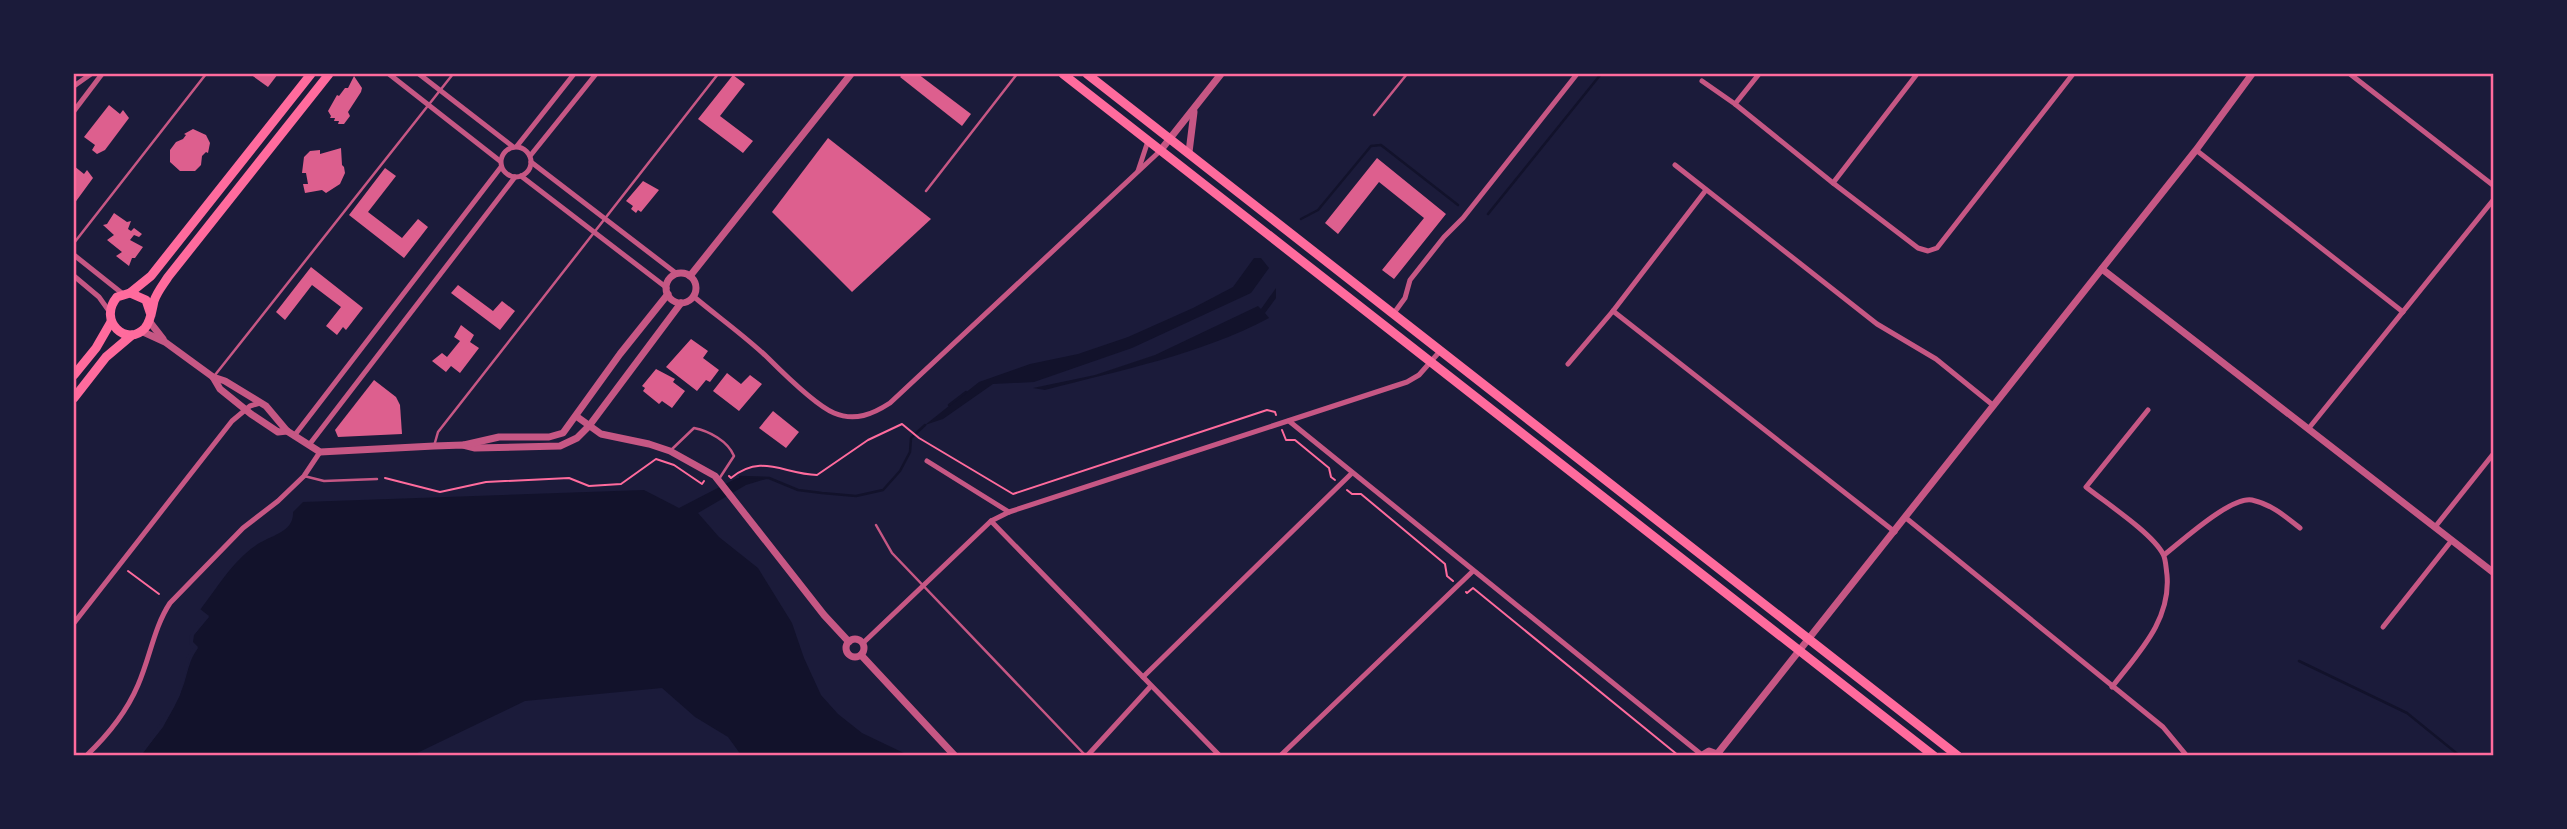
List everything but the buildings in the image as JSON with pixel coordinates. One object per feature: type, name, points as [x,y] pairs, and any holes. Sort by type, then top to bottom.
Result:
[{"type":"main road","points":[[74,375],[96,348],[111,322],[112,304],[151,276],[311,74]]},
{"type":"main road","points":[[74,398],[106,357],[150,318],[155,299],[168,277],[329,74]]},
{"type":"main road","points":[[1063,74],[1934,755]]},
{"type":"main road","points":[[1087,74],[1958,755]]},
{"type":"main road","points":[[127,293],[146,300],[150,318]]},
{"type":"main road","points":[[111,322],[120,332],[137,332]]},
{"type":"street","points":[[74,86],[91,74]]},
{"type":"street","points":[[74,111],[102,74]]},
{"type":"street","points":[[389,74],[501,164],[507,174],[518,177],[593,233],[667,291],[673,300],[687,302],[693,296],[696,288],[690,276]]},
{"type":"street","points":[[419,74],[514,146],[525,149],[531,159],[677,274],[690,276]]},
{"type":"street","points":[[294,436],[501,164],[502,155],[514,146],[575,74]]},
{"type":"street","points":[[309,445],[518,177],[528,171],[531,159],[596,74]]},
{"type":"street","points":[[690,276],[851,74]]},
{"type":"street","points":[[693,296],[767,357],[782,373],[834,413],[853,417],[871,415],[890,403],[1137,174],[1171,138],[1220,74]]},
{"type":"street","points":[[1394,313],[1405,298],[1410,280],[1577,74]]},
{"type":"street","points":[[1735,104],[1759,74]]},
{"type":"street","points":[[1833,183],[1917,74]]},
{"type":"street","points":[[1702,81],[1735,104],[1833,183],[1927,251],[1937,248],[2073,74]]},
{"type":"street","points":[[1289,421],[1702,755],[1709,751],[1719,755],[2196,149],[2252,74]]},
{"type":"street","points":[[2350,74],[2494,186]]},
{"type":"street","points":[[1189,152],[1195,107]]},
{"type":"street","points":[[1137,174],[1148,141]]},
{"type":"street","points":[[2196,149],[2403,312]]},
{"type":"street","points":[[1675,165],[1877,324],[1936,359],[1994,406]]},
{"type":"street","points":[[1568,364],[1613,311],[1706,190]]},
{"type":"street","points":[[2309,428],[2494,200]]},
{"type":"street","points":[[74,255],[127,293]]},
{"type":"street","points":[[2102,269],[2494,573]]},
{"type":"street","points":[[137,332],[166,342],[213,377],[261,402],[287,431],[320,452],[463,445],[499,437],[557,435],[564,433],[667,291],[670,280],[677,274]]},
{"type":"street","points":[[74,276],[99,298],[110,312]]},
{"type":"street","points":[[463,445],[560,446],[577,438],[589,426],[681,303]]},
{"type":"street","points":[[1613,311],[1895,531]]},
{"type":"street","points":[[150,318],[166,342]]},
{"type":"street","points":[[863,643],[991,521],[1009,512],[1407,382],[1419,375],[1441,350]]},
{"type":"street","points":[[213,377],[220,389],[245,409],[278,432],[287,431]]},
{"type":"street","points":[[74,623],[224,431],[245,409],[261,402]]},
{"type":"street","points":[[2112,687],[2154,633],[2165,606],[2167,578],[2164,555],[2147,536],[2086,487],[2148,410]]},
{"type":"street","points":[[576,416],[605,435],[670,450],[718,480],[824,615],[849,642],[848,653],[853,657],[861,655]]},
{"type":"street","points":[[86,755],[101,741],[138,687],[162,616],[170,603],[243,528],[278,501],[304,476],[320,452]]},
{"type":"street","points":[[2435,527],[2494,453]]},
{"type":"street","points":[[927,461],[1009,512]]},
{"type":"street","points":[[1143,677],[1352,472]]},
{"type":"street","points":[[2164,555],[2224,508],[2249,499],[2274,508],[2300,528]]},
{"type":"street","points":[[1906,518],[2163,727],[2187,755]]},
{"type":"street","points":[[991,521],[1220,755]]},
{"type":"street","points":[[2383,627],[2452,540]]},
{"type":"street","points":[[1280,755],[1473,570]]},
{"type":"street","points":[[849,642],[856,639],[863,643]]},
{"type":"street","points":[[861,655],[863,643]]},
{"type":"street","points":[[861,655],[955,755]]},
{"type":"street","points":[[1086,755],[1151,686]]},
{"type":"lane","points":[[74,243],[206,74]]},
{"type":"lane","points":[[213,377],[453,74]]},
{"type":"lane","points":[[434,446],[438,432],[718,74]]},
{"type":"lane","points":[[926,191],[1017,74]]},
{"type":"lane","points":[[1374,115],[1407,74]]},
{"type":"lane","points":[[670,450],[694,428],[723,441],[734,456],[718,480]]},
{"type":"lane","points":[[304,476],[324,481],[377,479]]},
{"type":"lane","points":[[876,525],[892,553],[1086,755]]},
{"type":"path","points":[[730,476],[731,478],[748,466],[760,465],[817,475],[868,440],[902,424],[919,438],[1013,494],[1267,410],[1275,412],[1286,440],[1295,440],[1329,468],[1331,477],[1352,495],[1361,494],[1445,564],[1447,576],[1467,593],[1473,588],[1679,755]]},
{"type":"path","points":[[377,479],[387,478],[440,492],[486,482],[569,478],[589,486],[621,484],[656,459],[674,465],[702,484],[704,482]]},
{"type":"path","points":[[128,571],[159,594]]},
{"type":"shaded area","points":[[1254,258],[1261,258],[1269,268],[1251,293],[1132,348],[1034,382],[993,384],[943,419],[925,425],[979,382],[1030,364],[1078,354],[1128,337],[1193,308],[1233,287]]},
{"type":"shaded area","points":[[1276,288],[1276,298],[1265,313],[1269,318],[1242,331],[1187,352],[1131,368],[1045,390],[1033,388],[1095,375],[1155,355],[1258,306],[1261,309]]},
{"type":"shaded area","points":[[737,478],[769,478],[746,485],[698,513],[719,537],[758,568],[792,623],[821,695],[838,714],[862,733],[908,755],[741,755],[728,737],[695,717],[662,688],[525,701],[413,755],[141,756],[164,724],[178,698],[198,648],[193,644],[193,636],[209,617],[200,610],[239,560],[255,546],[290,525],[293,512],[303,502],[644,490],[679,508]]},
{"type":"pier","points":[[200,609],[209,616],[194,635],[193,642],[198,647],[190,658],[180,695],[163,727],[138,756],[168,712],[180,685],[186,658],[193,648],[189,645],[190,635],[204,617],[198,612]]},
{"type":"waterway","points":[[1488,214],[1601,74]]},
{"type":"waterway","points":[[1301,219],[1318,210],[1371,146],[1381,145],[1458,205]]},
{"type":"waterway","points":[[949,405],[966,392]]},
{"type":"waterway","points":[[740,477],[769,478],[798,490],[822,493],[856,496],[883,490],[900,471],[910,452],[911,438],[925,425]]},
{"type":"waterway","points":[[2299,661],[2407,713],[2460,756]]}]
